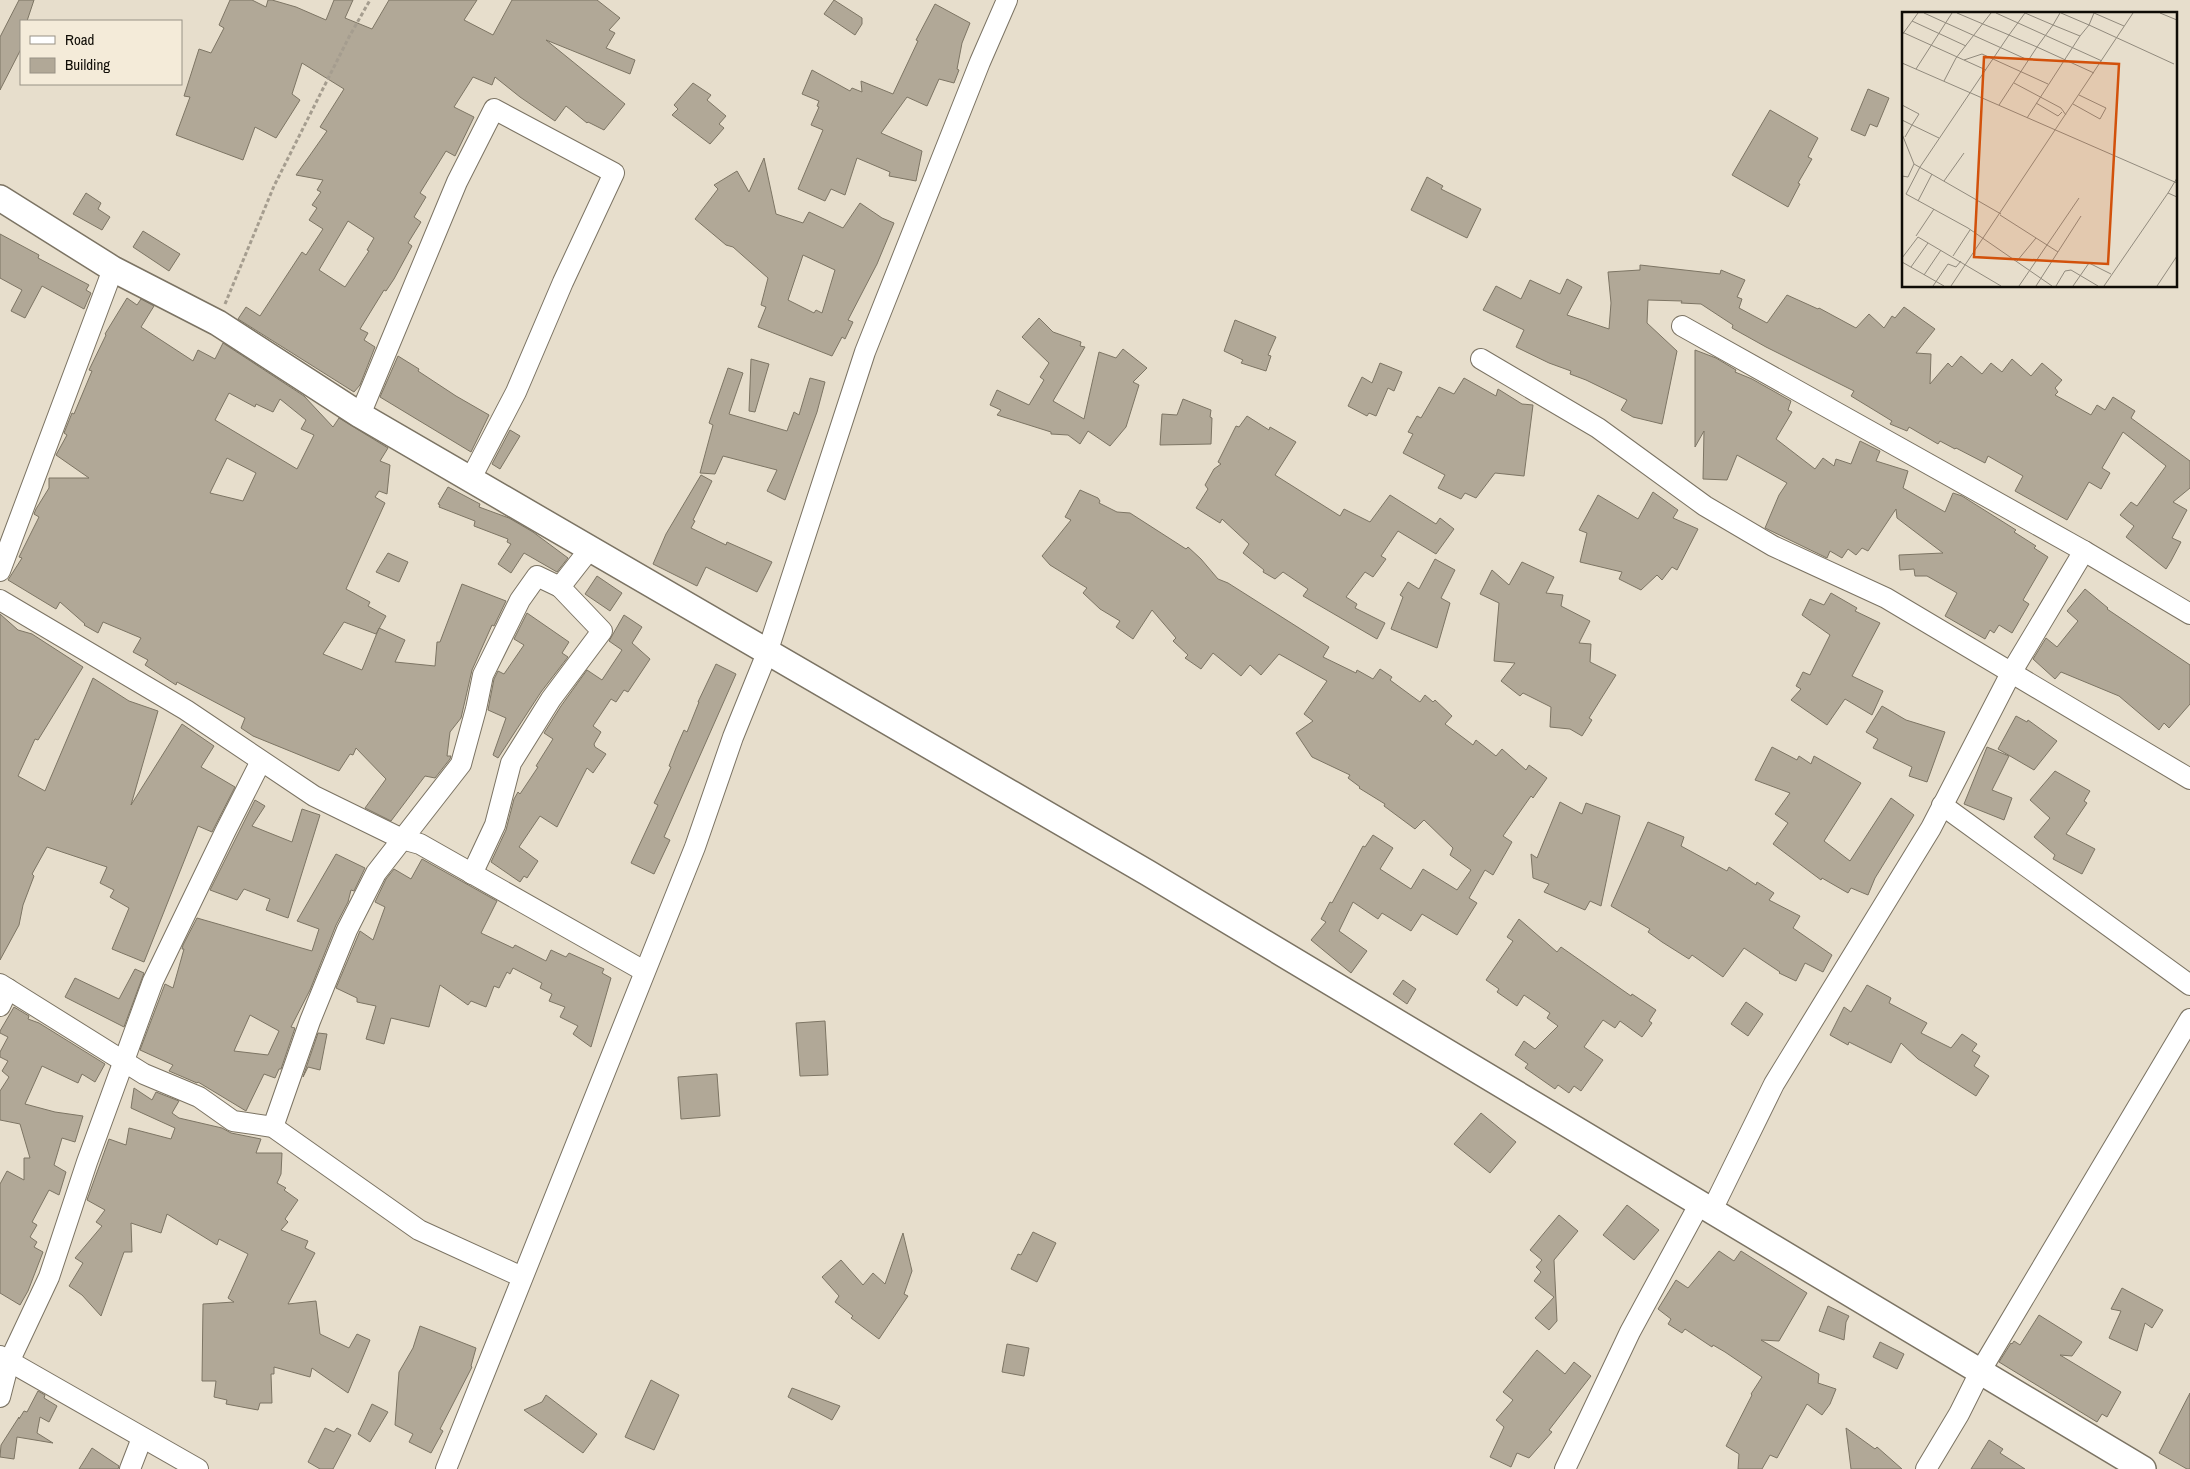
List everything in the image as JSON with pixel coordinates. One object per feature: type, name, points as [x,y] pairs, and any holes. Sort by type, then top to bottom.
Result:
[{"type":"street","points":[[446,1469],[695,847],[734,737],[767,653],[865,352],[1007,0]]},
{"type":"street","points":[[360,416],[457,182],[494,109],[614,173],[563,282],[516,392],[470,480]]},
{"type":"street","points":[[0,198],[113,269],[218,323],[360,416],[1148,873],[1981,1370],[2143,1469]]},
{"type":"street","points":[[0,571],[113,269]]},
{"type":"street","points":[[1682,326],[2084,552],[2190,614]]},
{"type":"street","points":[[1481,359],[1598,428],[1705,506],[1774,546],[1886,598],[2190,779]]},
{"type":"street","points":[[560,587],[589,550]]},
{"type":"street","points":[[1565,1469],[1630,1332],[1706,1206],[1774,1084],[1931,828],[2012,673],[2084,552]]},
{"type":"street","points":[[273,1126],[310,1022],[347,930],[376,873],[461,764],[483,675],[520,600],[536,576],[560,587],[602,630],[551,699],[512,764],[495,825],[472,874]]},
{"type":"street","points":[[0,600],[186,710],[314,796],[402,839],[420,844],[644,971]]},
{"type":"street","points":[[0,1397],[5,1359],[49,1277],[87,1162],[152,981],[262,761]]},
{"type":"street","points":[[1942,805],[2190,985]]},
{"type":"street","points":[[3,993],[144,1074],[199,1097],[233,1121],[273,1126],[420,1230],[522,1277]]},
{"type":"street","points":[[1926,1469],[1959,1414],[1981,1370],[2190,1019]]},
{"type":"street","points":[[5,1359],[198,1469]]},
{"type":"street","points":[[130,1469],[142,1438]]},
{"type":"path","points":[[218,323],[274,186],[349,37],[370,0]]},
{"type":"building","points":[[19,0],[34,0],[27,20],[20,20],[20,51],[0,90],[0,37]]},
{"type":"building","points":[[230,0],[252,0],[266,7],[268,0],[272,0],[296,7],[326,20],[334,0],[353,0],[345,18],[372,29],[389,0],[477,0],[464,20],[493,35],[512,0],[597,0],[620,18],[609,30],[615,33],[606,48],[635,60],[630,74],[546,40],[625,104],[604,130],[587,123],[566,106],[555,121],[495,77],[492,85],[473,77],[454,107],[474,117],[455,156],[446,151],[420,193],[426,197],[414,217],[421,222],[408,243],[412,246],[394,279],[386,291],[384,290],[360,329],[368,333],[364,340],[375,347],[360,385],[354,392],[238,319],[246,307],[260,316],[302,252],[306,255],[323,229],[309,220],[317,208],[312,205],[321,192],[317,190],[323,180],[296,175],[327,131],[320,127],[344,89],[302,63],[292,94],[300,100],[276,138],[255,127],[243,160],[176,135],[190,97],[184,96],[199,49],[211,53],[224,28],[219,25]],"holes":[[[348,221],[374,238],[367,250],[369,251],[345,287],[319,270]]]},
{"type":"building","points":[[834,0],[862,18],[862,24],[855,35],[824,14]]},
{"type":"building","points":[[935,4],[970,23],[962,43],[957,69],[959,70],[954,83],[939,79],[927,106],[907,97],[881,133],[922,151],[916,181],[889,176],[890,172],[857,158],[845,195],[831,189],[825,201],[798,189],[823,130],[811,125],[819,107],[817,106],[819,101],[802,94],[812,70],[850,91],[852,88],[862,92],[861,81],[893,94],[918,41],[916,40]]},
{"type":"building","points":[[693,83],[711,95],[707,100],[726,116],[719,124],[724,128],[710,144],[672,115],[678,109],[674,105]]},
{"type":"building","points":[[1868,89],[1889,98],[1877,127],[1870,124],[1865,136],[1851,130]]},
{"type":"building","points":[[1770,110],[1818,138],[1808,157],[1812,159],[1798,183],[1800,184],[1788,207],[1732,175]]},
{"type":"building","points":[[764,158],[776,214],[803,223],[809,212],[843,228],[860,203],[882,218],[894,223],[877,264],[848,320],[853,322],[845,339],[842,337],[832,356],[758,327],[766,307],[761,305],[768,278],[733,247],[726,245],[695,219],[718,189],[714,185],[737,171],[749,192]],"holes":[[[803,255],[835,270],[822,313],[816,310],[814,313],[788,300]]]},
{"type":"building","points":[[1427,177],[1443,186],[1441,189],[1481,209],[1467,238],[1411,210]]},
{"type":"building","points":[[86,193],[101,203],[98,209],[110,217],[102,230],[73,214]]},
{"type":"building","points":[[143,231],[180,254],[169,271],[133,247]]},
{"type":"building","points":[[0,234],[39,255],[38,258],[89,285],[86,290],[91,293],[84,309],[42,286],[25,318],[11,311],[22,290],[0,278]]},
{"type":"building","points":[[1640,265],[1720,274],[1721,270],[1745,280],[1737,297],[1742,299],[1739,308],[1767,323],[1787,295],[1819,308],[1856,328],[1869,314],[1884,328],[1892,316],[1895,318],[1904,307],[1935,329],[1916,353],[1931,354],[1930,384],[1948,363],[1952,367],[1961,356],[1982,374],[1991,363],[2002,372],[2012,359],[2031,376],[2042,363],[2062,380],[2055,388],[2058,392],[2055,395],[2091,415],[2097,405],[2105,410],[2113,397],[2135,411],[2131,418],[2190,461],[2190,488],[2173,502],[2187,510],[2172,538],[2181,542],[2171,561],[2166,569],[2126,537],[2134,526],[2120,515],[2131,502],[2137,506],[2166,466],[2123,432],[2102,468],[2110,473],[2101,489],[2089,482],[2067,520],[2015,491],[2023,476],[1988,456],[1985,463],[1940,441],[1938,444],[1909,427],[1907,431],[1890,424],[1892,421],[1851,396],[1854,391],[1732,328],[1733,325],[1701,304],[1681,303],[1682,301],[1648,300],[1647,323],[1677,351],[1662,424],[1633,417],[1621,410],[1627,400],[1570,374],[1571,371],[1516,347],[1524,330],[1483,310],[1496,286],[1521,299],[1530,280],[1560,294],[1567,279],[1582,287],[1567,315],[1609,329],[1611,303],[1608,272],[1640,270]]},
{"type":"building","points":[[127,298],[137,305],[141,299],[154,306],[141,327],[193,361],[198,350],[215,359],[223,343],[304,396],[333,427],[339,418],[388,448],[380,461],[390,465],[387,494],[379,491],[375,497],[385,503],[346,589],[370,602],[368,606],[386,616],[379,628],[405,640],[395,662],[435,666],[437,642],[440,642],[462,584],[506,601],[494,626],[492,625],[472,670],[461,718],[450,732],[447,756],[451,756],[450,759],[435,778],[425,776],[391,821],[365,808],[386,779],[356,748],[353,755],[350,754],[339,771],[253,736],[241,728],[245,718],[177,682],[176,685],[145,665],[148,660],[133,652],[141,638],[103,622],[98,633],[84,625],[60,602],[56,609],[8,580],[22,558],[19,557],[39,517],[34,514],[49,488],[49,478],[89,478],[56,455],[67,435],[64,433],[92,371],[89,370],[105,334]],"holes":[[[229,393],[255,407],[256,404],[273,412],[280,399],[306,420],[301,429],[314,435],[297,469],[215,420]],[[227,458],[256,473],[243,501],[210,493]],[[344,622],[376,634],[378,630],[362,670],[323,654]]]},
{"type":"building","points":[[1039,318],[1053,332],[1081,342],[1080,346],[1085,347],[1053,401],[1084,419],[1099,352],[1116,358],[1123,349],[1147,368],[1133,382],[1139,385],[1126,427],[1110,446],[1088,431],[1080,444],[1068,435],[1051,434],[1051,432],[997,415],[1001,410],[990,405],[997,390],[1029,405],[1044,380],[1040,377],[1049,363],[1022,337]]},
{"type":"building","points":[[1235,320],[1276,337],[1268,355],[1271,356],[1266,371],[1241,363],[1243,360],[1224,351]]},
{"type":"building","points":[[1695,350],[1716,358],[1736,370],[1735,372],[1752,379],[1791,401],[1788,410],[1792,412],[1776,439],[1815,469],[1823,458],[1834,466],[1836,459],[1851,464],[1860,441],[1880,451],[1876,461],[1908,471],[1903,488],[1945,512],[1953,493],[1962,496],[2016,530],[2014,532],[2036,546],[2034,548],[2048,557],[2023,600],[2029,604],[2012,633],[1999,625],[1994,633],[1990,630],[1985,639],[1945,616],[1957,593],[1927,576],[1915,576],[1914,569],[1900,570],[1899,555],[1943,553],[1897,518],[1896,509],[1868,551],[1862,548],[1856,555],[1848,549],[1842,558],[1830,551],[1827,558],[1765,528],[1779,495],[1787,483],[1737,455],[1727,480],[1703,479],[1704,431],[1695,447]]},
{"type":"building","points":[[398,356],[456,396],[489,415],[471,452],[380,397]]},
{"type":"building","points":[[751,359],[769,364],[755,412],[749,411]]},
{"type":"building","points":[[1380,363],[1402,372],[1394,391],[1388,388],[1376,416],[1369,413],[1367,416],[1348,406],[1362,377],[1372,383]]},
{"type":"building","points":[[728,368],[743,373],[729,414],[787,431],[794,412],[799,415],[810,378],[825,382],[817,412],[785,500],[767,491],[777,470],[723,456],[715,474],[700,473],[713,425],[709,423]]},
{"type":"building","points":[[1464,378],[1496,396],[1498,389],[1522,404],[1533,405],[1524,476],[1495,473],[1476,498],[1465,493],[1461,499],[1438,488],[1445,475],[1403,453],[1413,434],[1408,432],[1417,416],[1421,418],[1439,387],[1454,394]]},
{"type":"building","points":[[1183,399],[1211,410],[1211,444],[1160,445],[1162,414],[1177,415]]},
{"type":"building","points":[[1247,416],[1269,430],[1270,427],[1296,442],[1275,475],[1340,516],[1344,509],[1370,522],[1390,495],[1436,524],[1440,518],[1454,529],[1436,554],[1398,531],[1381,556],[1386,559],[1373,577],[1365,572],[1346,597],[1357,604],[1355,608],[1385,623],[1377,639],[1303,596],[1308,589],[1283,572],[1275,579],[1263,572],[1264,570],[1243,553],[1249,544],[1222,519],[1220,523],[1196,508],[1208,489],[1205,485],[1214,469],[1221,464],[1218,462],[1236,426],[1239,427]]},
{"type":"building","points":[[510,430],[520,436],[500,469],[492,464]]},
{"type":"building","points":[[701,475],[712,481],[691,528],[726,545],[727,542],[772,562],[757,592],[706,567],[697,586],[653,564],[666,534]]},
{"type":"building","points":[[448,487],[480,504],[479,507],[509,518],[533,532],[568,558],[557,572],[524,553],[511,573],[498,564],[511,544],[507,542],[508,539],[474,526],[475,521],[439,507],[440,505],[438,504]]},
{"type":"building","points":[[1080,490],[1098,498],[1099,503],[1117,512],[1130,513],[1186,549],[1188,547],[1218,579],[1228,583],[1329,647],[1323,657],[1356,673],[1357,670],[1373,679],[1380,669],[1392,677],[1390,680],[1420,702],[1425,695],[1433,702],[1435,700],[1452,716],[1445,724],[1473,745],[1476,740],[1496,756],[1502,749],[1526,770],[1529,765],[1547,778],[1533,798],[1531,796],[1503,836],[1512,842],[1493,875],[1485,870],[1469,898],[1477,903],[1457,935],[1422,914],[1411,931],[1382,913],[1378,919],[1353,902],[1339,931],[1367,951],[1351,973],[1311,940],[1326,922],[1321,919],[1330,902],[1332,903],[1363,846],[1365,847],[1373,835],[1393,848],[1380,869],[1411,889],[1423,869],[1457,890],[1471,870],[1450,855],[1453,848],[1424,820],[1415,829],[1384,806],[1385,804],[1359,788],[1348,778],[1350,775],[1312,757],[1296,733],[1313,721],[1304,714],[1327,681],[1279,654],[1261,675],[1250,665],[1241,676],[1213,653],[1201,669],[1185,658],[1188,655],[1173,641],[1176,638],[1152,610],[1133,639],[1116,627],[1120,621],[1100,609],[1083,593],[1087,588],[1050,565],[1042,556],[1071,520],[1065,517]]},
{"type":"building","points":[[1653,492],[1678,510],[1673,518],[1698,529],[1677,570],[1672,567],[1662,580],[1657,575],[1641,590],[1619,579],[1622,572],[1580,562],[1587,533],[1579,530],[1598,495],[1638,519]]},
{"type":"building","points":[[388,553],[408,562],[399,582],[376,572]]},
{"type":"building","points":[[1435,559],[1455,570],[1441,598],[1450,603],[1437,648],[1391,629],[1403,597],[1400,595],[1408,582],[1419,589]]},
{"type":"building","points":[[1522,562],[1554,577],[1546,593],[1563,595],[1561,606],[1590,621],[1579,643],[1591,644],[1590,662],[1616,675],[1589,718],[1592,720],[1582,736],[1570,729],[1550,727],[1551,707],[1523,693],[1520,696],[1501,681],[1515,663],[1494,661],[1499,603],[1480,594],[1492,570],[1509,585]]},
{"type":"building","points":[[597,576],[622,593],[610,611],[585,594]]},
{"type":"building","points":[[2085,589],[2107,609],[2190,665],[2190,704],[2169,728],[2164,723],[2159,730],[2119,696],[2061,672],[2055,679],[2033,659],[2046,638],[2057,647],[2078,621],[2067,611]]},
{"type":"building","points":[[1831,593],[1857,608],[1855,611],[1880,623],[1852,676],[1883,691],[1872,715],[1845,699],[1827,725],[1791,700],[1801,689],[1796,686],[1803,672],[1810,675],[1830,635],[1802,615],[1810,599],[1824,605]]},
{"type":"building","points":[[527,613],[569,642],[562,653],[568,657],[541,692],[498,758],[493,755],[506,718],[488,710],[494,679],[498,671],[504,674],[524,645],[514,639]]},
{"type":"building","points":[[0,614],[18,630],[32,634],[83,667],[38,740],[35,739],[18,776],[45,791],[93,678],[129,701],[158,711],[131,805],[182,724],[214,746],[201,767],[235,787],[212,832],[198,826],[144,962],[112,949],[129,908],[110,897],[114,890],[100,883],[107,867],[47,847],[32,874],[34,876],[23,905],[19,925],[0,960]]},
{"type":"building","points":[[624,615],[642,627],[632,643],[650,659],[628,692],[624,690],[616,702],[611,699],[593,726],[601,732],[594,744],[595,747],[606,754],[593,773],[587,768],[557,827],[540,816],[519,847],[538,861],[527,878],[524,876],[520,882],[491,862],[506,830],[514,799],[518,792],[520,794],[538,767],[536,766],[553,739],[544,733],[587,670],[602,680],[622,650],[609,641]]},
{"type":"building","points":[[716,664],[736,674],[664,837],[670,840],[654,874],[631,863],[658,805],[654,803],[671,767],[669,766],[676,748],[684,730],[687,732],[698,702]]},
{"type":"building","points":[[1882,706],[1906,720],[1945,732],[1927,782],[1909,776],[1912,767],[1873,748],[1878,739],[1866,732]]},
{"type":"building","points":[[2016,716],[2027,722],[2028,720],[2057,741],[2034,770],[1998,749]]},
{"type":"building","points":[[1772,747],[1797,760],[1799,756],[1811,764],[1814,756],[1861,783],[1824,841],[1850,861],[1891,798],[1914,815],[1875,878],[1868,895],[1851,888],[1848,893],[1822,878],[1821,880],[1773,844],[1788,823],[1775,814],[1790,793],[1755,780]]},
{"type":"building","points":[[1987,747],[2009,756],[1992,790],[2012,798],[2004,820],[1964,804]]},
{"type":"building","points":[[2055,771],[2090,791],[2084,801],[2087,803],[2066,834],[2095,849],[2082,874],[2053,859],[2055,855],[2034,837],[2050,818],[2030,800]]},
{"type":"building","points":[[255,800],[265,806],[252,826],[292,842],[302,809],[320,815],[288,918],[266,910],[270,899],[244,889],[237,900],[210,890]]},
{"type":"building","points":[[1560,802],[1582,814],[1586,803],[1620,816],[1601,906],[1590,901],[1585,910],[1544,892],[1549,884],[1533,878],[1531,854],[1537,858]]},
{"type":"building","points":[[1648,822],[1684,837],[1681,846],[1727,871],[1729,867],[1756,885],[1757,882],[1774,893],[1769,900],[1800,916],[1793,928],[1832,955],[1823,972],[1805,963],[1796,981],[1779,973],[1744,948],[1723,977],[1692,955],[1689,959],[1662,942],[1648,932],[1650,929],[1611,906]]},
{"type":"building","points":[[336,854],[365,868],[354,891],[351,890],[348,902],[336,925],[310,990],[291,1027],[295,1028],[281,1069],[279,1069],[275,1078],[264,1074],[246,1111],[198,1082],[169,1071],[173,1065],[140,1050],[165,984],[173,988],[184,949],[182,949],[183,945],[197,918],[312,951],[319,929],[297,921]],"holes":[[[250,1015],[279,1031],[268,1055],[234,1051]]]},
{"type":"building","points":[[422,859],[497,901],[481,933],[513,948],[515,945],[546,961],[551,950],[566,957],[569,953],[604,969],[602,973],[611,978],[591,1047],[573,1034],[578,1026],[560,1017],[565,1007],[549,1001],[552,994],[540,988],[542,983],[513,968],[510,974],[507,972],[499,988],[494,986],[486,1007],[471,1001],[468,1005],[440,985],[429,1027],[391,1018],[384,1044],[366,1039],[376,1006],[357,1002],[357,998],[336,988],[360,931],[373,940],[385,907],[375,902],[386,879],[394,869],[411,879]]},
{"type":"building","points":[[1519,919],[1557,952],[1561,947],[1631,996],[1632,994],[1656,1010],[1649,1021],[1652,1023],[1642,1037],[1620,1021],[1615,1028],[1603,1020],[1584,1047],[1603,1060],[1581,1091],[1574,1086],[1569,1093],[1558,1085],[1555,1089],[1525,1068],[1528,1064],[1515,1055],[1524,1041],[1535,1049],[1558,1026],[1547,1018],[1550,1013],[1524,995],[1517,1006],[1497,992],[1499,989],[1486,980],[1513,941],[1507,937]]},
{"type":"building","points":[[135,969],[144,973],[124,1027],[65,997],[75,978],[119,999]]},
{"type":"building","points":[[1403,980],[1416,989],[1407,1004],[1393,994]]},
{"type":"building","points":[[1867,985],[1891,998],[1889,1003],[1927,1023],[1921,1033],[1951,1048],[1962,1034],[1977,1044],[1972,1051],[1980,1056],[1974,1066],[1989,1076],[1976,1096],[1918,1059],[1901,1043],[1891,1063],[1849,1042],[1848,1045],[1830,1035],[1844,1007],[1851,1012]]},
{"type":"building","points":[[1746,1002],[1763,1014],[1748,1036],[1731,1024]]},
{"type":"building","points":[[14,1007],[29,1016],[28,1019],[39,1023],[105,1064],[95,1082],[82,1074],[78,1083],[42,1066],[25,1104],[55,1112],[83,1116],[75,1142],[62,1138],[54,1165],[66,1172],[59,1195],[49,1190],[32,1222],[37,1225],[30,1237],[37,1242],[34,1247],[43,1252],[28,1291],[20,1305],[0,1293],[0,1184],[7,1171],[24,1180],[24,1158],[30,1158],[20,1124],[0,1120],[0,1091],[9,1077],[2,1071],[8,1061],[0,1057],[0,1052],[8,1037],[0,1033],[0,1031]]},
{"type":"building","points":[[825,1021],[828,1075],[800,1076],[796,1023]]},
{"type":"building","points":[[318,1033],[327,1034],[320,1070],[308,1067],[303,1077]]},
{"type":"building","points":[[717,1074],[720,1116],[681,1119],[678,1077]]},
{"type":"building","points":[[134,1088],[152,1100],[156,1092],[179,1101],[172,1113],[179,1118],[222,1128],[231,1133],[261,1139],[256,1153],[282,1153],[281,1174],[277,1183],[286,1188],[284,1190],[298,1200],[285,1219],[288,1222],[281,1230],[308,1241],[305,1248],[315,1253],[288,1304],[316,1301],[320,1334],[349,1348],[357,1334],[370,1340],[348,1393],[312,1368],[310,1377],[274,1367],[274,1374],[271,1374],[272,1403],[260,1403],[258,1410],[226,1404],[227,1400],[214,1397],[216,1381],[202,1381],[203,1304],[234,1302],[228,1298],[248,1254],[219,1239],[217,1245],[167,1214],[161,1233],[131,1223],[132,1252],[124,1252],[101,1316],[82,1295],[69,1286],[83,1263],[75,1258],[102,1226],[96,1222],[105,1210],[87,1200],[109,1139],[126,1145],[129,1128],[171,1139],[175,1128],[131,1108]]},
{"type":"building","points":[[1481,1113],[1516,1142],[1490,1173],[1454,1144]]},
{"type":"building","points":[[1627,1205],[1659,1230],[1634,1260],[1603,1235]]},
{"type":"building","points":[[1559,1215],[1578,1231],[1554,1260],[1557,1321],[1549,1330],[1535,1318],[1554,1297],[1534,1281],[1541,1272],[1536,1267],[1542,1260],[1530,1250]]},
{"type":"building","points":[[1033,1232],[1056,1243],[1037,1282],[1011,1269],[1018,1254],[1021,1255]]},
{"type":"building","points":[[903,1233],[912,1271],[904,1294],[908,1296],[879,1339],[851,1318],[853,1316],[835,1302],[839,1296],[822,1277],[841,1260],[863,1285],[873,1273],[885,1284]]},
{"type":"building","points":[[1719,1251],[1734,1261],[1741,1251],[1807,1293],[1779,1341],[1761,1340],[1819,1374],[1818,1383],[1836,1389],[1830,1404],[1822,1415],[1807,1404],[1777,1458],[1770,1455],[1762,1469],[1738,1469],[1739,1454],[1726,1446],[1751,1394],[1762,1377],[1725,1352],[1713,1345],[1712,1347],[1685,1329],[1682,1333],[1668,1324],[1671,1319],[1658,1309],[1676,1280],[1688,1288]]},
{"type":"building","points":[[2122,1288],[2163,1310],[2152,1328],[2145,1323],[2137,1351],[2109,1338],[2121,1311],[2111,1309]]},
{"type":"building","points":[[1828,1306],[1849,1316],[1846,1322],[1844,1340],[1819,1331]]},
{"type":"building","points":[[2039,1315],[2082,1342],[2072,1356],[2060,1355],[2121,1392],[2107,1417],[2102,1414],[2097,1422],[1999,1362],[2011,1343],[2014,1341],[2020,1345]]},
{"type":"building","points":[[420,1326],[476,1348],[472,1367],[440,1429],[443,1431],[431,1453],[409,1442],[413,1434],[395,1425],[399,1372],[413,1348]]},
{"type":"building","points":[[1880,1342],[1904,1354],[1897,1369],[1873,1357]]},
{"type":"building","points":[[1007,1344],[1029,1348],[1024,1376],[1002,1372]]},
{"type":"building","points":[[1537,1350],[1565,1374],[1574,1362],[1591,1376],[1549,1430],[1552,1432],[1529,1458],[1517,1453],[1511,1467],[1490,1457],[1504,1427],[1496,1420],[1513,1400],[1503,1392]]},
{"type":"building","points":[[651,1380],[679,1395],[654,1450],[625,1437]]},
{"type":"building","points":[[792,1388],[840,1406],[832,1420],[788,1397]]},
{"type":"building","points":[[38,1391],[45,1395],[44,1398],[57,1406],[49,1422],[40,1417],[37,1433],[53,1443],[17,1437],[14,1459],[0,1457],[1,1445],[19,1417],[19,1419],[24,1411],[27,1412]]},
{"type":"building","points":[[2190,1393],[2190,1469],[2187,1469],[2159,1453]]},
{"type":"building","points":[[546,1395],[597,1434],[583,1453],[524,1410],[542,1402]]},
{"type":"building","points":[[372,1404],[388,1412],[370,1442],[358,1434]]},
{"type":"building","points":[[325,1428],[334,1432],[337,1428],[351,1435],[333,1469],[320,1469],[308,1462]]},
{"type":"building","points":[[1846,1428],[1875,1449],[1877,1447],[1902,1469],[1851,1469]]},
{"type":"building","points":[[1989,1440],[2003,1449],[2000,1453],[2025,1469],[1971,1469]]},
{"type":"building","points":[[92,1448],[119,1466],[118,1469],[79,1469]]}]
